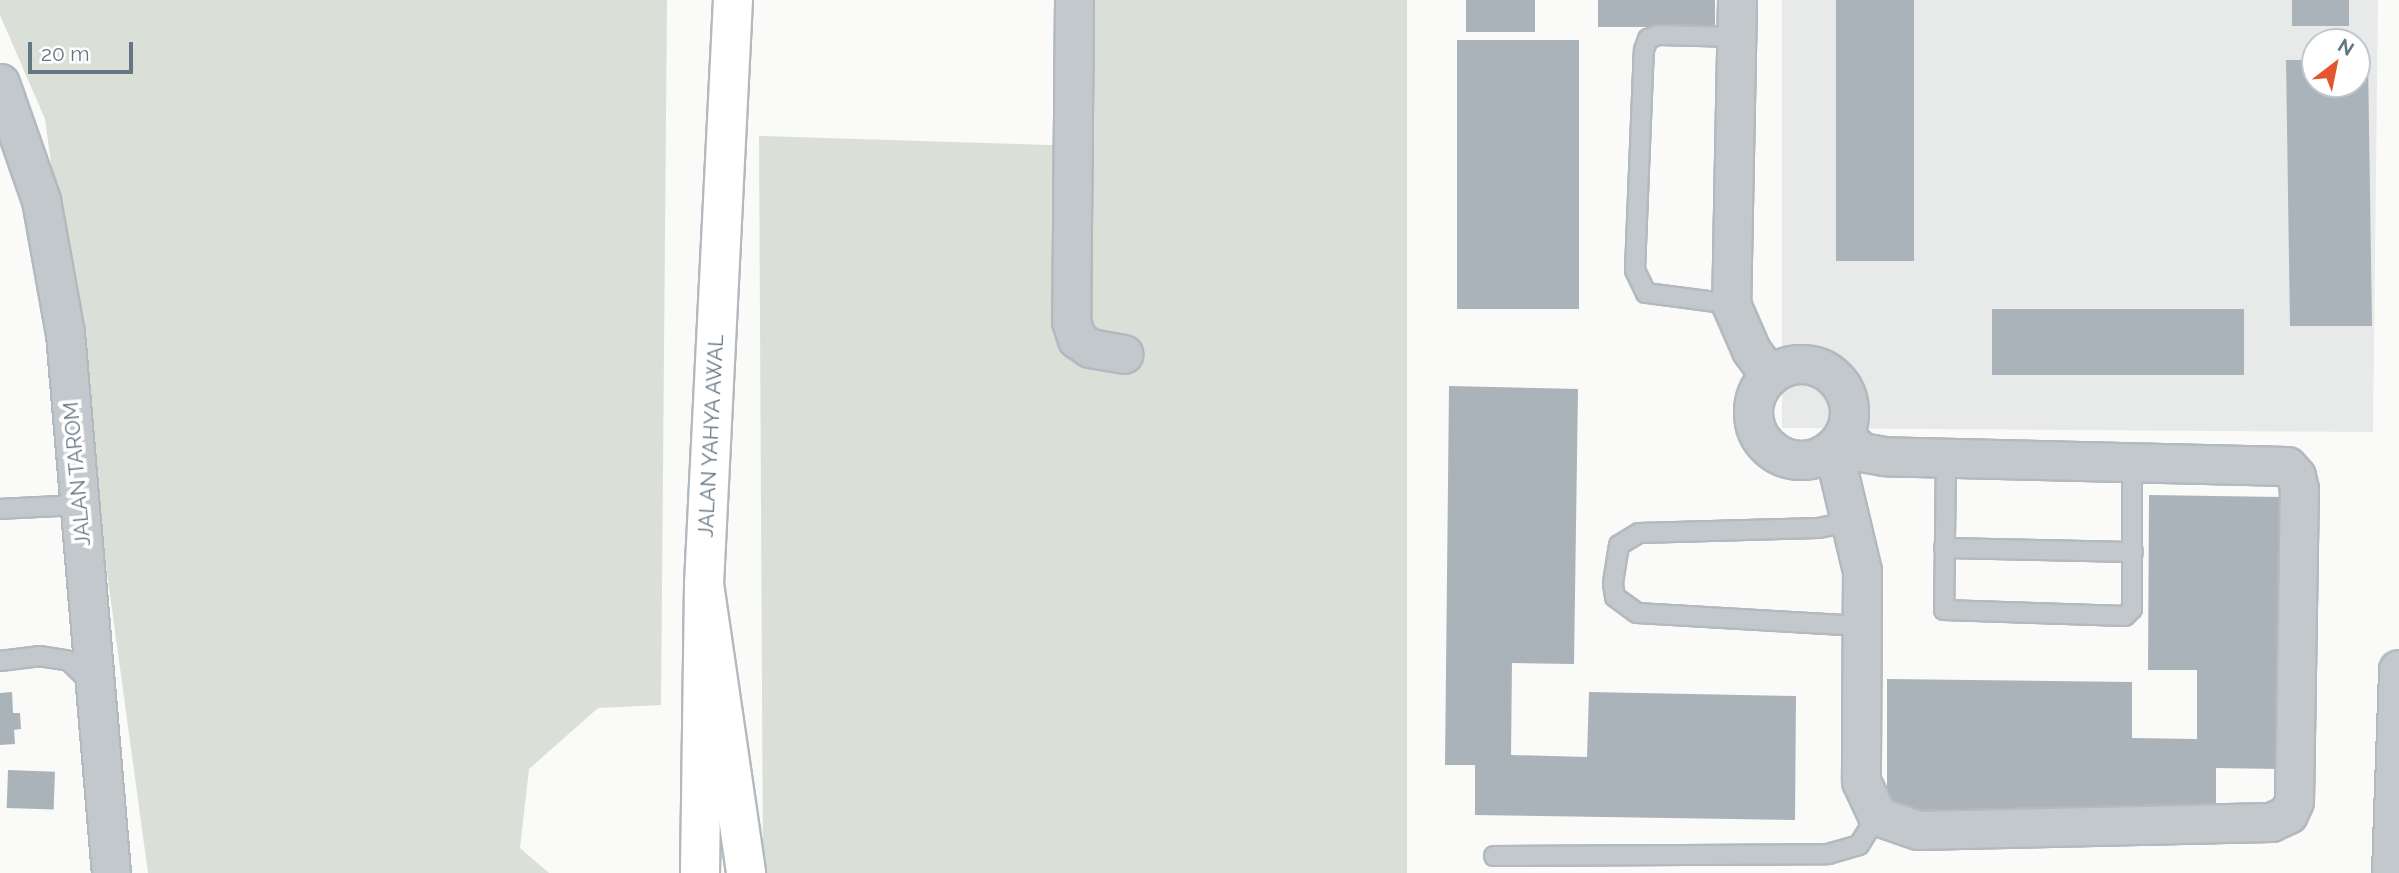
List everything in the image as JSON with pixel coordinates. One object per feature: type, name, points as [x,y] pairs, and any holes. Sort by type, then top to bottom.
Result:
[{"type":"main road","name":"JALAN YAHYA AWAL","points":[[700,873],[704,584],[733,0]]},
{"type":"main road","points":[[704,584],[746,873]]},
{"type":"street","points":[[1074,0],[1071,321],[1077,339],[1090,348],[1123,354]]},
{"type":"street","points":[[1737,0],[1731,304],[1751,350],[1770,376]]},
{"type":"street","name":"JALAN TAROM","points":[[0,83],[41,200],[65,333],[68,506],[96,692],[111,873]]},
{"type":"street","points":[[1838,442],[1801,460],[1770,449],[1754,421],[1760,388],[1770,376],[1801,364],[1831,375],[1849,403],[1838,442],[1863,570],[1861,781],[1877,816],[1918,830],[2271,822],[2288,814],[2294,801],[2296,476],[2287,466],[2273,462],[1946,457],[1861,452],[1838,442]]},
{"type":"street","points":[[2392,873],[2399,670]]},
{"type":"lane","points":[[1731,304],[1646,293],[1635,270],[1644,50],[1648,39],[1658,35],[1738,37]]},
{"type":"lane","points":[[1946,457],[1942,607],[1946,612],[2125,616],[2132,609],[2132,459]]},
{"type":"lane","points":[[0,509],[68,506]]},
{"type":"lane","points":[[1854,521],[1818,528],[1639,533],[1619,545],[1613,584],[1624,608],[1637,612],[1861,626]]},
{"type":"lane","points":[[1944,548],[2133,552]]},
{"type":"lane","points":[[0,661],[39,656],[69,661],[86,674],[96,692]]},
{"type":"lane","points":[[1494,856],[1828,854],[1859,845],[1877,816]]},
{"type":"shaded area","points":[[0,0],[667,0],[661,705],[598,708],[529,769],[520,848],[549,873],[148,873],[45,119],[0,15]]},
{"type":"shaded area","points":[[1068,0],[1407,0],[1407,873],[763,873],[759,136],[1081,146]]},
{"type":"shaded area","points":[[1782,0],[2378,0],[2373,432],[1782,428]]},
{"type":"building","points":[[1466,0],[1535,0],[1535,32],[1466,32]]},
{"type":"building","points":[[1598,0],[1715,0],[1715,27],[1598,27]]},
{"type":"building","points":[[1836,0],[1914,0],[1914,261],[1836,261]]},
{"type":"building","points":[[2292,0],[2349,0],[2349,26],[2292,26]]},
{"type":"building","points":[[1457,40],[1579,40],[1579,309],[1457,309]]},
{"type":"building","points":[[2286,60],[2301,60],[2301,98],[2369,98],[2372,326],[2290,326]]},
{"type":"building","points":[[1992,309],[2244,309],[2244,375],[1992,375]]},
{"type":"building","points":[[1449,386],[1578,389],[1574,664],[1512,663],[1511,755],[1587,757],[1589,692],[1796,696],[1795,820],[1475,815],[1475,765],[1445,765]]},
{"type":"building","points":[[2149,495],[2281,497],[2279,769],[2216,768],[2216,817],[1887,813],[1887,679],[2132,682],[2132,738],[2197,739],[2197,670],[2148,670]]},
{"type":"building","points":[[12,692],[13,713],[20,713],[21,729],[14,730],[15,744],[0,745],[0,693]]},
{"type":"building","points":[[8,770],[55,772],[54,810],[7,808]]}]
